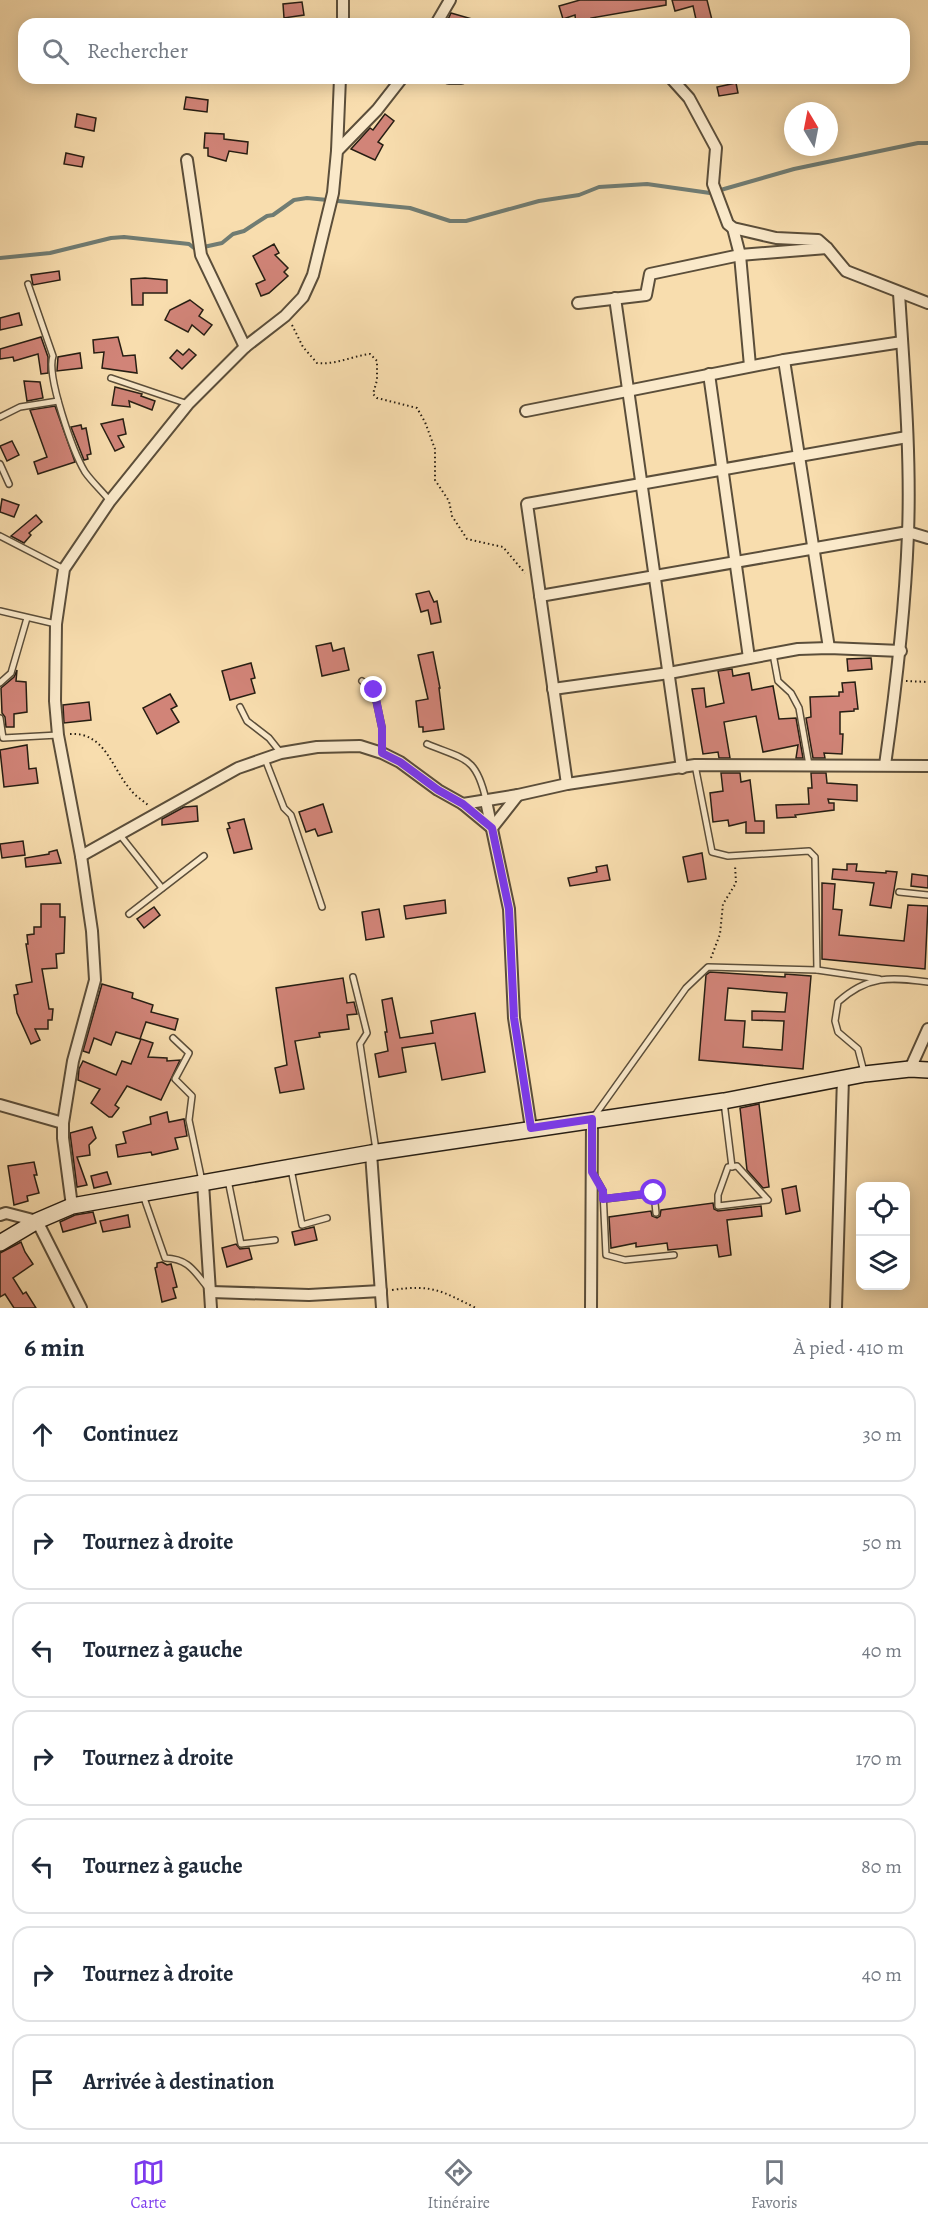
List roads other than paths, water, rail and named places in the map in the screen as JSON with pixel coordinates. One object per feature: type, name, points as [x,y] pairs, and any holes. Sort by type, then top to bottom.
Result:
[{"type":"main road","points":[[0,1244],[37,1221],[72,1206],[374,1152],[724,1101],[865,1074],[910,1069],[928,1070]]},
{"type":"street","points":[[343,0],[343,18]]},
{"type":"street","points":[[440,18],[450,0]]},
{"type":"street","points":[[72,1206],[63,1123],[73,1061],[95,980],[92,932],[81,855],[57,735],[56,624],[64,569],[110,501],[188,404],[245,347],[285,316],[303,297],[313,275],[333,193],[340,84]]},
{"type":"street","points":[[337,152],[377,110],[397,84]]},
{"type":"street","points":[[676,84],[688,98],[716,148],[713,184],[728,224],[733,228],[776,238],[818,240],[846,271],[928,303]]},
{"type":"street","points":[[187,160],[201,255],[245,347]]},
{"type":"street","points":[[733,228],[740,255],[750,366]]},
{"type":"street","points":[[578,303],[646,295],[650,274],[740,255],[827,248]]},
{"type":"street","points":[[885,765],[901,651],[908,532],[908,438],[899,293]]},
{"type":"street","points":[[615,298],[682,768]]},
{"type":"street","points":[[526,411],[750,366],[902,342]]},
{"type":"street","points":[[784,360],[829,648]]},
{"type":"street","points":[[709,374],[749,658]]},
{"type":"street","points":[[567,784],[527,504],[908,438]]},
{"type":"street","points":[[540,596],[908,532],[928,538]]},
{"type":"street","points":[[553,689],[669,673],[798,650],[829,648],[901,651]]},
{"type":"street","points":[[81,855],[238,768],[281,753],[317,747],[360,746],[382,753],[400,762],[438,790],[463,804],[492,828]]},
{"type":"street","points":[[463,804],[567,784],[695,765],[928,766]]},
{"type":"street","points":[[492,828],[518,795]]},
{"type":"street","points":[[486,801],[509,909],[514,1018],[531,1128]]},
{"type":"street","points":[[910,1069],[928,1029]]},
{"type":"street","points":[[836,1308],[843,1078]]},
{"type":"street","points":[[0,1105],[63,1123]]},
{"type":"street","points":[[591,1308],[592,1119]]},
{"type":"street","points":[[374,1152],[382,1308]]},
{"type":"street","points":[[203,1183],[211,1308]]},
{"type":"street","points":[[0,1215],[6,1213],[37,1221],[81,1308]]},
{"type":"street","points":[[211,1292],[309,1295],[381,1291]]},
{"type":"lane","points":[[28,284],[53,356],[50,364],[58,401],[76,453],[86,473],[110,501]]},
{"type":"lane","points":[[111,378],[188,404]]},
{"type":"lane","points":[[0,417],[20,407],[58,401]]},
{"type":"lane","points":[[0,464],[9,484]]},
{"type":"lane","points":[[0,536],[64,569]]},
{"type":"lane","points":[[0,611],[56,624]]},
{"type":"lane","points":[[0,683],[11,673],[27,618]]},
{"type":"lane","points":[[773,654],[778,681],[791,693],[799,708],[809,765]]},
{"type":"lane","points":[[363,681],[374,690],[382,728],[382,753]]},
{"type":"lane","points":[[240,707],[247,721],[269,738],[281,753]]},
{"type":"lane","points":[[0,718],[3,738],[57,735]]},
{"type":"lane","points":[[427,744],[470,762],[481,780],[486,801]]},
{"type":"lane","points":[[265,759],[284,808],[291,815],[322,907]]},
{"type":"lane","points":[[695,765],[711,852],[734,855],[808,851],[814,857],[817,970]]},
{"type":"lane","points":[[120,835],[162,888]]},
{"type":"lane","points":[[129,914],[204,856]]},
{"type":"lane","points":[[898,892],[928,895]]},
{"type":"lane","points":[[592,1119],[686,988],[708,967],[817,970],[879,979],[928,982]]},
{"type":"lane","points":[[353,977],[367,1033],[360,1044],[374,1152]]},
{"type":"lane","points":[[865,1074],[858,1049],[838,1032],[835,1021],[838,1002],[854,988],[879,979]]},
{"type":"lane","points":[[172,1038],[189,1053],[175,1079],[192,1096],[189,1120],[203,1183]]},
{"type":"lane","points":[[724,1101],[732,1167]]},
{"type":"lane","points":[[737,1166],[768,1200],[718,1206],[718,1195],[728,1167],[732,1167],[737,1166]]},
{"type":"lane","points":[[291,1167],[302,1225],[327,1218]]},
{"type":"lane","points":[[592,1172],[603,1191],[606,1255],[625,1260],[674,1256]]},
{"type":"lane","points":[[228,1178],[241,1244],[275,1240]]},
{"type":"lane","points":[[603,1199],[654,1193],[656,1213]]},
{"type":"lane","points":[[142,1194],[165,1258],[178,1259],[190,1265],[211,1292]]},
{"type":"waterway","points":[[0,258],[50,253],[124,237],[189,244],[194,248],[199,248],[222,243],[233,234],[244,231],[267,216],[273,215],[294,200],[307,198],[410,208],[450,221],[466,221],[539,201],[579,195],[599,187],[647,184],[710,193],[794,169],[918,143],[928,143]]}]
